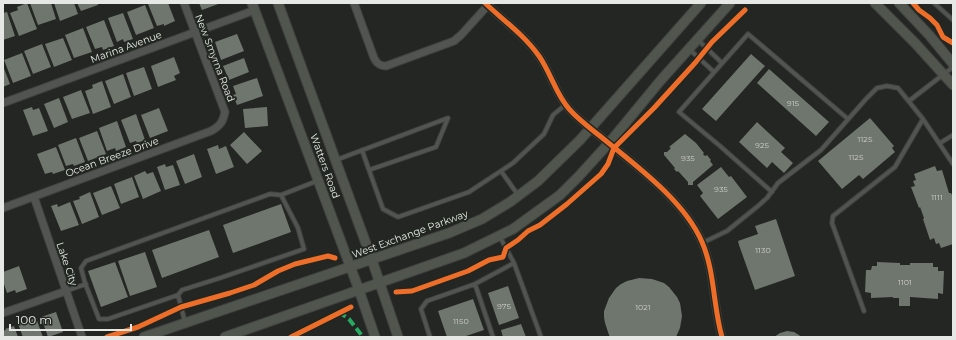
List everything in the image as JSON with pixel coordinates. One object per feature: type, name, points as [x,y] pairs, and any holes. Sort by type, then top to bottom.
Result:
[{"type":"main road","name":"Watters Road","points":[[278,3],[372,260],[398,337]]},
{"type":"main road","name":"West Exchange Parkway","points":[[144,337],[372,260],[449,233],[482,219],[538,182],[591,128],[700,3]]},
{"type":"main road","points":[[225,337],[464,253],[512,229],[560,195],[609,143],[661,80],[730,3]]},
{"type":"main road","points":[[875,3],[915,43],[953,85]]},
{"type":"main road","points":[[899,3],[930,36],[953,65]]},
{"type":"main road","name":"Watters Road","points":[[254,6],[375,337]]},
{"type":"street","name":"New Smyrna Road","points":[[184,3],[225,112],[224,120]]},
{"type":"street","points":[[354,3],[374,58],[381,66],[391,65],[454,41],[461,35],[487,4],[521,35],[540,56],[565,105],[646,174],[677,204],[702,243],[710,268],[722,337]]},
{"type":"street","name":"Marina Avenue","points":[[3,103],[195,32],[254,6]]},
{"type":"street","name":"Ocean Breeze Drive","points":[[3,208],[212,131],[224,120]]},
{"type":"street","name":"Lake City","points":[[34,197],[82,337]]},
{"type":"street","points":[[3,313],[66,291]]},
{"type":"lane","points":[[934,3],[953,20]]},
{"type":"lane","points":[[772,192],[679,112],[748,34],[848,120]]},
{"type":"lane","points":[[698,39],[722,62]]},
{"type":"lane","points":[[689,49],[714,72]]},
{"type":"lane","points":[[909,101],[944,74],[953,65]]},
{"type":"lane","points":[[702,243],[726,231],[758,206],[767,198],[778,183],[808,158],[821,150],[877,88],[887,86],[898,88],[923,119],[953,164]]},
{"type":"lane","points":[[362,150],[383,209],[398,217],[469,192],[513,163],[544,134],[553,114],[565,105]]},
{"type":"lane","points":[[335,160],[448,118],[436,147],[369,170]]},
{"type":"lane","points":[[864,311],[832,223],[833,216],[895,167],[923,119]]},
{"type":"lane","points":[[940,143],[953,135]]},
{"type":"lane","points":[[500,171],[518,196]]},
{"type":"lane","points":[[281,195],[298,228],[304,249],[182,290],[178,295],[108,319],[99,319],[81,268],[86,261],[270,194],[281,195],[318,181]]},
{"type":"lane","points":[[499,236],[514,263],[541,337]]},
{"type":"lane","points":[[430,337],[421,309],[423,304],[427,301],[476,284],[514,263]]},
{"type":"lane","points":[[66,291],[86,284]]},
{"type":"lane","points":[[476,284],[493,337]]},
{"type":"lane","points":[[178,295],[185,323]]},
{"type":"building","points":[[27,3],[37,29],[19,36],[10,13],[18,10],[17,7]]},
{"type":"building","points":[[30,3],[51,3],[56,19],[38,25]]},
{"type":"building","points":[[54,3],[74,3],[78,14],[60,21]]},
{"type":"building","points":[[77,3],[98,3],[98,5],[81,11]]},
{"type":"building","points":[[168,3],[175,21],[164,26],[164,24],[157,26],[148,4]]},
{"type":"building","points":[[199,3],[221,3],[202,10]]},
{"type":"building","points":[[145,5],[154,28],[136,35],[127,12]]},
{"type":"building","points":[[7,12],[15,36],[3,40],[3,13]]},
{"type":"building","points":[[123,13],[133,39],[124,42],[123,39],[117,42],[108,18]]},
{"type":"building","points":[[104,20],[114,46],[103,50],[102,47],[95,49],[86,27]]},
{"type":"building","points":[[83,28],[92,52],[74,58],[65,35]]},
{"type":"building","points":[[237,34],[244,51],[221,60],[215,42]]},
{"type":"building","points":[[63,38],[72,60],[54,67],[45,44]]},
{"type":"building","points":[[42,44],[51,67],[33,74],[24,51]]},
{"type":"building","points":[[22,53],[31,76],[13,83],[4,60]]},
{"type":"building","points":[[751,54],[765,66],[716,121],[702,109]]},
{"type":"building","points":[[174,57],[180,73],[174,76],[176,80],[158,87],[151,66]]},
{"type":"building","points":[[244,58],[249,72],[229,80],[223,66]]},
{"type":"building","points":[[3,66],[10,84],[3,87]]},
{"type":"building","points":[[144,67],[152,89],[134,96],[126,73]]},
{"type":"building","points":[[769,69],[829,122],[816,136],[757,83]]},
{"type":"building","points":[[123,74],[131,97],[114,104],[105,81]]},
{"type":"building","points":[[257,78],[263,96],[237,105],[233,95],[236,94],[233,86]]},
{"type":"building","points":[[102,81],[111,107],[93,114],[85,91],[93,88],[92,85]]},
{"type":"building","points":[[81,90],[90,113],[72,119],[63,97]]},
{"type":"building","points":[[59,98],[68,122],[54,128],[44,104]]},
{"type":"building","points":[[32,107],[33,110],[39,108],[48,131],[33,136],[23,110]]},
{"type":"building","points":[[267,107],[268,126],[245,128],[243,109]]},
{"type":"building","points":[[159,108],[168,131],[150,138],[141,115]]},
{"type":"building","points":[[136,114],[145,140],[137,143],[136,141],[130,143],[121,120]]},
{"type":"building","points":[[870,118],[894,146],[892,148],[895,152],[863,179],[859,175],[842,189],[818,161]]},
{"type":"building","points":[[117,121],[126,147],[116,151],[115,148],[107,151],[99,128]]},
{"type":"building","points":[[757,122],[785,148],[781,152],[793,163],[784,173],[772,162],[767,168],[739,142]]},
{"type":"building","points":[[97,131],[106,154],[88,161],[79,138]]},
{"type":"building","points":[[244,132],[262,151],[247,164],[230,145]]},
{"type":"building","points":[[685,134],[696,143],[705,156],[707,155],[713,165],[693,182],[693,185],[688,185],[688,182],[678,171],[677,172],[674,169],[675,168],[664,155],[664,152],[667,152],[671,148],[669,147]]},
{"type":"building","points":[[76,138],[85,162],[74,166],[73,164],[66,166],[58,145]]},
{"type":"building","points":[[218,145],[219,149],[226,146],[234,167],[216,174],[207,149]]},
{"type":"building","points":[[56,147],[65,170],[53,174],[52,172],[45,174],[37,154]]},
{"type":"building","points":[[194,154],[202,177],[185,184],[176,161]]},
{"type":"building","points":[[165,164],[166,167],[173,165],[180,185],[165,190],[157,167]]},
{"type":"building","points":[[935,166],[937,171],[942,170],[949,193],[951,193],[953,197],[953,244],[941,248],[939,243],[936,244],[934,238],[930,240],[923,219],[924,218],[911,187],[915,186],[913,181],[916,180],[914,174]]},
{"type":"building","points":[[721,167],[729,177],[731,176],[747,197],[718,219],[700,196],[703,193],[697,185]]},
{"type":"building","points":[[145,171],[147,174],[153,172],[161,191],[143,199],[134,176]]},
{"type":"building","points":[[132,177],[139,197],[121,204],[114,184]]},
{"type":"building","points":[[111,186],[120,208],[102,215],[93,193]]},
{"type":"building","points":[[90,192],[99,217],[82,224],[73,201],[80,199],[79,197]]},
{"type":"building","points":[[70,202],[79,225],[61,231],[51,206],[57,204],[58,207]]},
{"type":"building","points":[[281,204],[291,232],[233,253],[223,225]]},
{"type":"building","points":[[776,219],[795,276],[755,290],[738,241],[758,234],[755,226]]},
{"type":"building","points":[[209,230],[219,257],[162,278],[152,250]]},
{"type":"building","points":[[145,252],[157,287],[130,296],[118,261]]},
{"type":"building","points":[[115,262],[128,297],[101,307],[88,271]]},
{"type":"building","points":[[877,262],[900,263],[900,265],[910,265],[910,263],[933,263],[933,267],[938,267],[938,271],[944,271],[943,294],[938,293],[938,299],[910,297],[910,306],[899,306],[899,298],[871,298],[871,293],[865,292],[866,270],[871,270],[872,266],[877,266]]},
{"type":"building","points":[[19,266],[27,289],[16,293],[15,290],[7,293],[3,281],[3,272]]},
{"type":"building","points":[[639,278],[652,279],[664,283],[677,297],[680,303],[682,316],[680,328],[676,337],[610,337],[604,317],[604,311],[609,298],[621,284]]},
{"type":"building","points":[[508,286],[519,318],[499,325],[488,293]]},
{"type":"building","points":[[473,299],[484,330],[463,337],[447,337],[438,311]]},
{"type":"building","points":[[56,312],[63,332],[48,337],[41,317]]},
{"type":"building","points":[[36,318],[43,337],[23,337],[18,324]]},
{"type":"building","points":[[521,324],[526,337],[503,337],[501,330]]},
{"type":"building","points":[[14,326],[18,337],[3,337],[3,331],[6,330],[5,329]]},
{"type":"building","points":[[787,331],[794,332],[802,337],[774,337]]},
{"type":"marked path","points":[[339,312],[349,319],[363,337]]},
{"type":"cycle path","points":[[485,3],[520,34],[533,48],[543,63],[561,98],[570,110],[657,184],[671,198],[694,227],[706,253],[712,277],[722,337]]},
{"type":"cycle path","points":[[913,3],[937,25],[943,37],[953,43]]},
{"type":"cycle path","points":[[396,292],[412,291],[468,271],[489,260],[503,257],[506,248],[528,231],[540,225],[567,204],[601,174],[608,164],[614,148],[654,108],[712,42],[745,10]]},
{"type":"cycle path","points":[[107,337],[138,327],[181,307],[254,285],[278,271],[295,264],[328,256],[335,258]]},
{"type":"cycle path","points":[[291,337],[351,307]]}]
